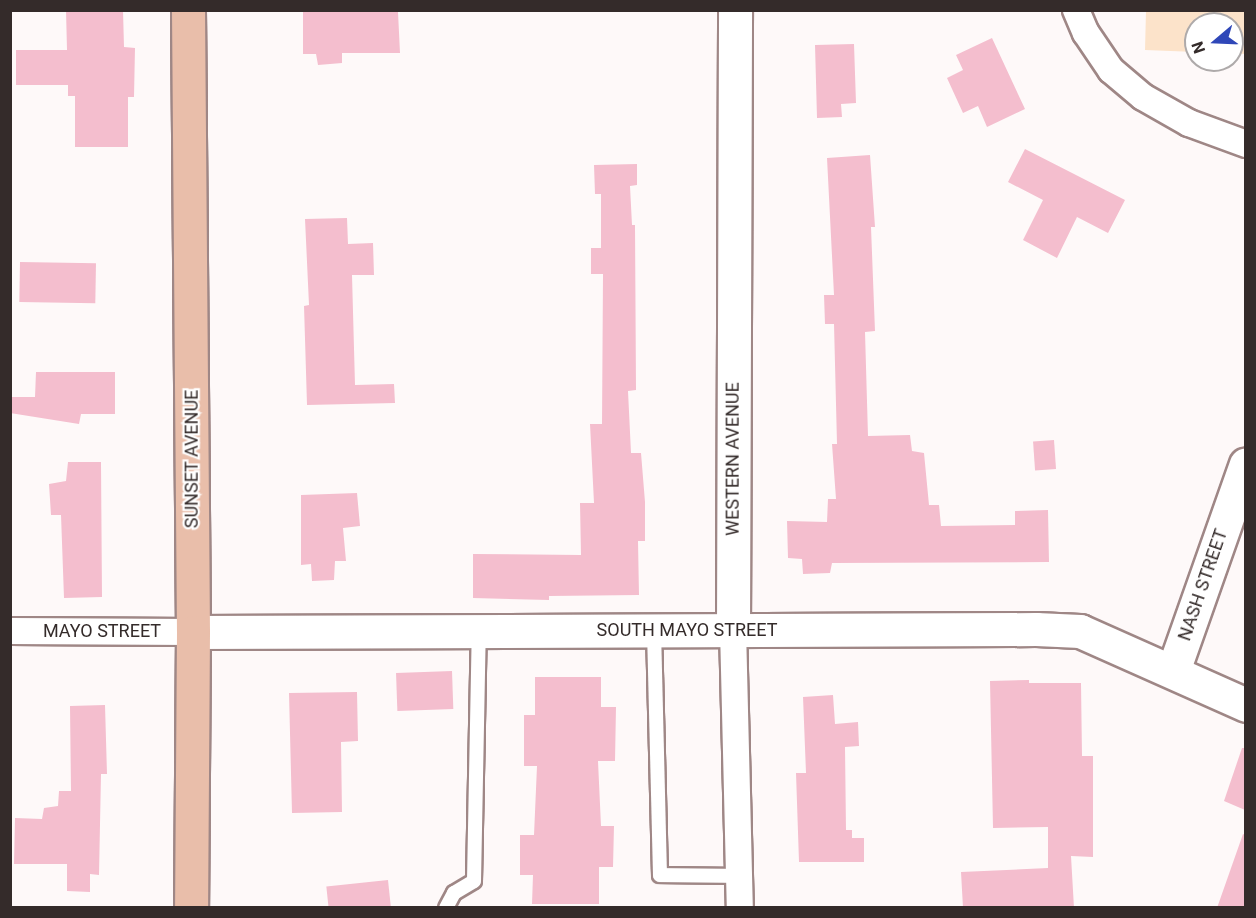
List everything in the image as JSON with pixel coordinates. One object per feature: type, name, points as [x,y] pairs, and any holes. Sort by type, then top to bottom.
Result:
[{"type":"main road","name":"SUNSET AVENUE","points":[[188,10],[193,632],[191,908]]},
{"type":"street","name":"WESTERN AVENUE","points":[[735,10],[733,629],[740,908]]},
{"type":"street","points":[[1076,10],[1086,33],[1111,70],[1143,97],[1189,123],[1245,144]]},
{"type":"street","name":"NASH STREET","points":[[1173,671],[1245,464]]},
{"type":"street","name":"SOUTH MAYO STREET","points":[[193,632],[1036,629],[1080,631],[1173,671]]},
{"type":"street","name":"MAYO STREET","points":[[10,631],[193,632]]},
{"type":"street","points":[[1173,671],[1245,705]]},
{"type":"lane","points":[[446,908],[454,893],[474,881],[479,630]]},
{"type":"lane","points":[[654,630],[660,875],[739,876]]},
{"type":"shaded area","points":[[1146,11],[1245,11],[1245,54],[1244,12],[1184,12],[1184,52],[1145,50]]},
{"type":"building","points":[[66,10],[123,10],[124,47],[135,48],[134,97],[128,97],[128,147],[75,147],[75,96],[68,96],[68,85],[16,85],[16,50],[67,50]]},
{"type":"building","points":[[303,10],[398,12],[400,53],[342,53],[342,63],[318,65],[316,54],[303,54]]},
{"type":"building","points":[[992,38],[1025,109],[987,127],[978,106],[963,113],[947,78],[963,70],[956,55]]},
{"type":"building","points":[[854,44],[856,103],[841,104],[842,117],[817,118],[815,45]]},
{"type":"building","points":[[1025,149],[1125,200],[1108,233],[1077,217],[1057,258],[1023,240],[1043,200],[1008,182]]},
{"type":"building","points":[[870,155],[875,227],[871,227],[875,331],[865,332],[868,436],[910,435],[912,451],[924,453],[929,505],[939,505],[941,526],[1015,525],[1015,511],[1048,510],[1049,562],[832,563],[830,573],[803,574],[802,559],[788,558],[787,521],[827,522],[828,499],[836,499],[832,444],[837,444],[834,324],[825,324],[824,295],[834,295],[827,158]]},
{"type":"building","points":[[637,164],[637,185],[630,186],[632,225],[635,225],[636,390],[628,391],[631,453],[641,453],[645,502],[645,541],[638,541],[639,595],[549,596],[549,600],[473,598],[473,554],[581,555],[580,503],[594,503],[590,424],[602,424],[603,274],[591,274],[591,248],[601,248],[601,194],[595,194],[594,165]]},
{"type":"building","points":[[347,218],[348,244],[373,243],[374,275],[352,275],[355,385],[394,384],[395,403],[307,405],[304,306],[309,305],[305,219]]},
{"type":"building","points":[[20,262],[96,263],[95,303],[19,302]]},
{"type":"building","points":[[36,372],[115,372],[115,414],[81,414],[79,424],[10,413],[10,397],[35,397]]},
{"type":"building","points":[[1054,440],[1056,469],[1035,470],[1033,441]]},
{"type":"building","points":[[68,462],[101,462],[102,597],[64,598],[61,515],[51,515],[49,484],[66,481]]},
{"type":"building","points":[[357,493],[360,526],[343,528],[346,561],[335,561],[334,580],[312,581],[311,564],[301,565],[301,495]]},
{"type":"building","points":[[452,671],[453,709],[397,711],[396,673]]},
{"type":"building","points":[[535,677],[601,677],[601,707],[616,707],[615,761],[598,761],[601,826],[614,826],[613,867],[599,867],[599,904],[532,904],[533,875],[520,875],[520,835],[534,835],[537,766],[524,766],[524,715],[535,715]]},
{"type":"building","points":[[1029,680],[1029,683],[1081,683],[1082,756],[1093,756],[1093,857],[1071,856],[1074,908],[963,908],[961,872],[1048,868],[1048,827],[993,828],[990,681]]},
{"type":"building","points":[[357,692],[358,741],[341,742],[342,812],[292,813],[289,693]]},
{"type":"building","points":[[833,695],[835,724],[858,722],[859,746],[845,747],[846,830],[852,830],[852,838],[864,838],[864,862],[799,862],[796,773],[806,773],[803,697]]},
{"type":"building","points":[[105,705],[107,774],[101,774],[99,875],[90,874],[90,892],[67,891],[67,864],[14,864],[15,818],[42,819],[44,808],[58,806],[59,791],[71,791],[70,706]]},
{"type":"building","points":[[1242,748],[1245,748],[1245,810],[1224,801]]},
{"type":"building","points":[[1243,834],[1245,835],[1245,908],[1217,908]]},
{"type":"building","points":[[388,880],[391,908],[329,908],[326,886]]}]
